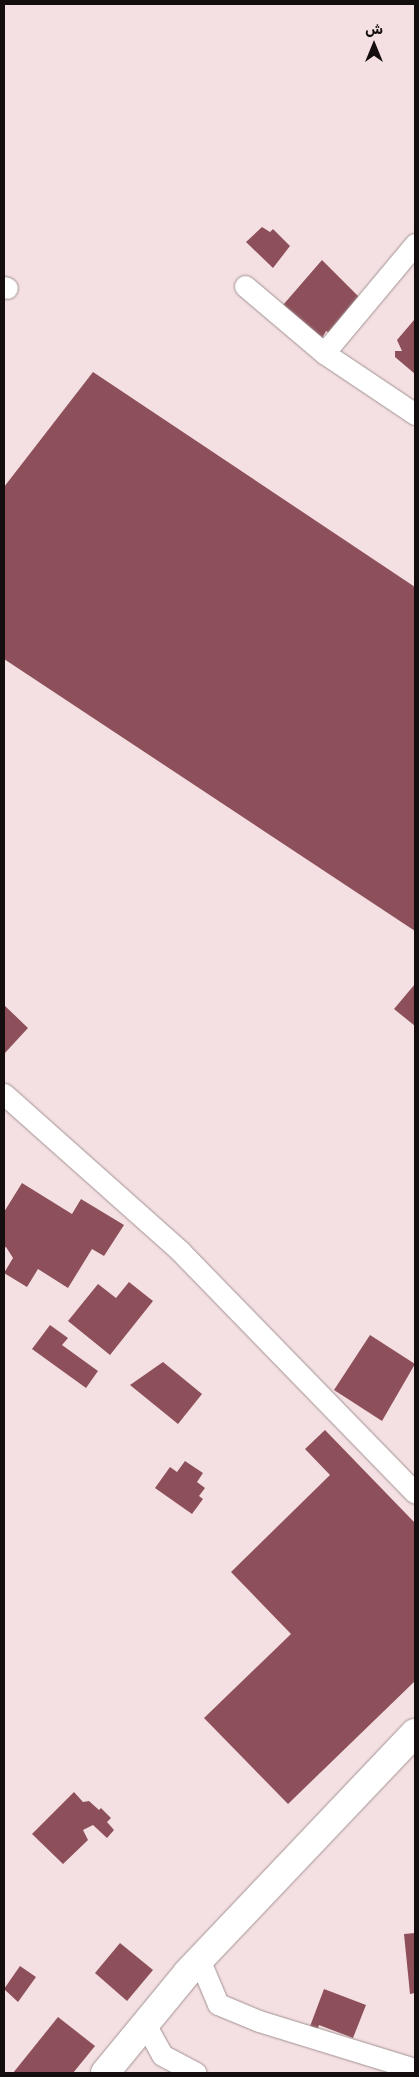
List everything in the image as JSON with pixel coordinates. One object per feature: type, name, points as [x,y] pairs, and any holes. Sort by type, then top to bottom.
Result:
[{"type":"street","points":[[324,353],[415,244]]},
{"type":"street","points":[[245,286],[324,353],[415,414]]},
{"type":"street","points":[[4,1094],[180,1250],[415,1493]]},
{"type":"street","points":[[105,2073],[200,1959],[415,1733]]},
{"type":"street","points":[[200,1959],[218,2004],[259,2021],[415,2069]]},
{"type":"street","points":[[145,2024],[162,2055],[196,2073]]},
{"type":"building","points":[[262,227],[270,232],[273,229],[290,246],[273,268],[246,242]]},
{"type":"building","points":[[322,260],[361,299],[331,334],[326,331],[321,340],[283,305]]},
{"type":"building","points":[[414,320],[415,374],[395,357],[395,351],[402,351],[397,340]]},
{"type":"building","points":[[93,372],[415,587],[415,931],[4,659],[4,487]]},
{"type":"building","points":[[415,984],[415,1026],[394,1009]]},
{"type":"building","points":[[4,1005],[28,1028],[4,1054]]},
{"type":"building","points":[[22,1183],[72,1214],[81,1199],[124,1225],[104,1256],[92,1249],[68,1288],[38,1269],[27,1287],[4,1273],[13,1258],[6,1247],[4,1248],[4,1212]]},
{"type":"building","points":[[129,1282],[153,1301],[110,1355],[68,1321],[98,1284],[116,1298]]},
{"type":"building","points":[[50,1325],[68,1338],[62,1345],[98,1371],[86,1388],[32,1349]]},
{"type":"building","points":[[370,1335],[415,1364],[382,1421],[334,1390]]},
{"type":"building","points":[[163,1362],[202,1394],[178,1424],[130,1385]]},
{"type":"building","points":[[325,1430],[415,1523],[415,1681],[288,1804],[204,1718],[291,1634],[231,1572],[330,1475],[305,1449]]},
{"type":"building","points":[[185,1461],[203,1473],[197,1482],[205,1488],[199,1496],[203,1499],[192,1514],[155,1488],[170,1467],[177,1472]]},
{"type":"building","points":[[74,1792],[83,1802],[89,1801],[99,1810],[101,1808],[111,1818],[107,1822],[114,1830],[107,1838],[93,1825],[83,1830],[88,1840],[63,1864],[32,1834]]},
{"type":"building","points":[[415,1933],[415,1993],[410,1994],[404,1934]]},
{"type":"building","points":[[120,1943],[153,1970],[127,2001],[95,1973]]},
{"type":"building","points":[[20,1966],[36,1977],[18,2002],[4,1989]]},
{"type":"building","points":[[324,1989],[366,2005],[353,2038],[319,2025],[317,2031],[309,2029]]},
{"type":"building","points":[[58,2017],[95,2046],[73,2073],[13,2073]]}]
